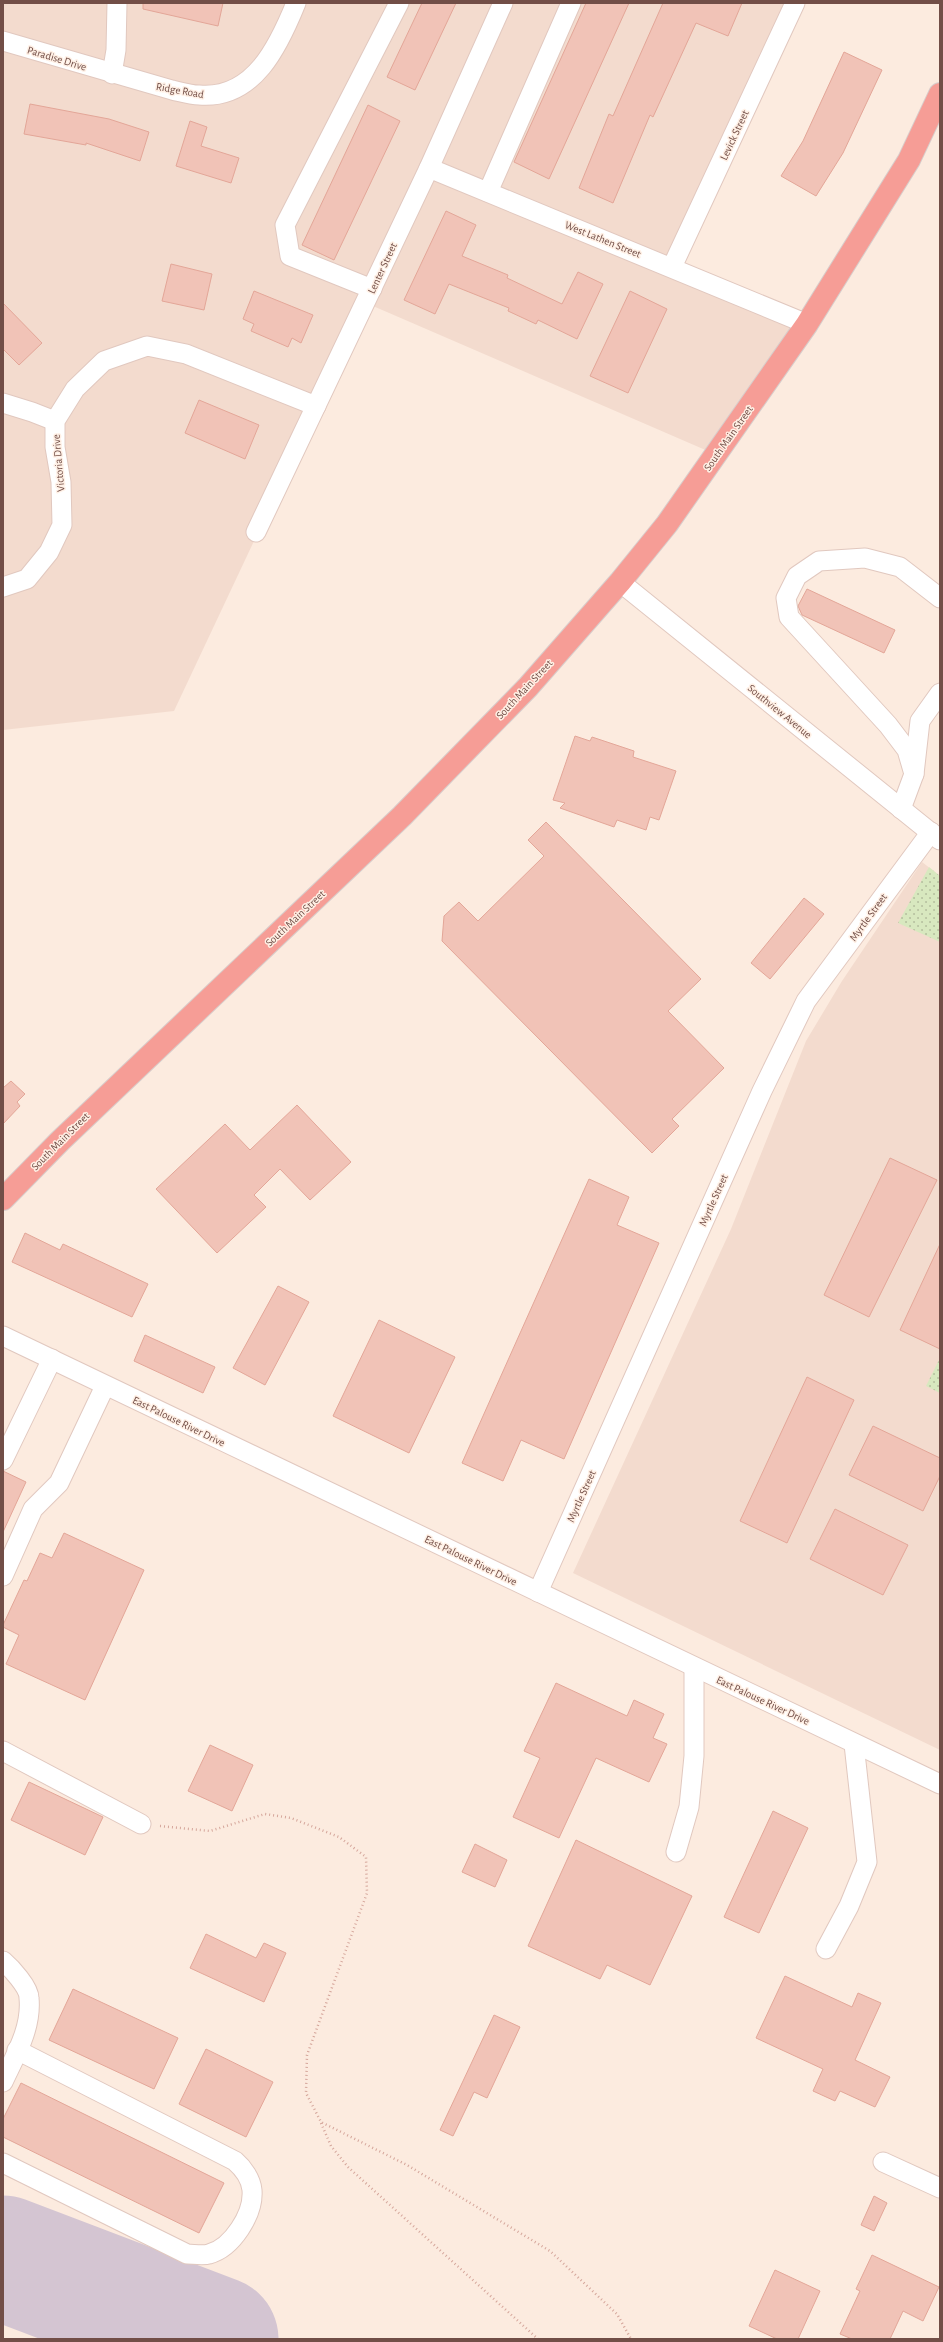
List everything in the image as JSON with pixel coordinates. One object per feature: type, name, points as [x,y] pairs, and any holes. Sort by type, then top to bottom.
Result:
[{"type":"highway","name":"South Main Street","points":[[3,1198],[65,1135],[402,816],[528,687],[620,582],[672,517],[807,324],[909,160],[940,94]]},
{"type":"street","points":[[112,74],[116,50],[117,3]]},
{"type":"street","name":"Ridge Road","points":[[112,74],[200,96],[219,94],[234,90],[246,83],[268,60],[285,30],[296,3]]},
{"type":"street","points":[[372,289],[290,256],[285,225],[398,3]]},
{"type":"street","name":"Lenter Street","points":[[256,532],[429,168],[503,3]]},
{"type":"street","points":[[488,192],[572,3]]},
{"type":"street","name":"Levick Street","points":[[672,267],[795,3]]},
{"type":"street","name":"Paradise Drive","points":[[3,41],[112,74]]},
{"type":"street","name":"West Lathen Street","points":[[429,168],[807,324]]},
{"type":"street","name":"Victoria Drive","points":[[3,587],[27,579],[49,552],[62,525],[60,482],[55,447],[55,421],[75,389],[104,362],[147,346],[186,354],[316,406]]},
{"type":"street","points":[[3,403],[55,421]]},
{"type":"street","points":[[914,774],[907,750],[888,725],[789,617],[786,598],[797,576],[819,561],[865,558],[900,567],[940,598]]},
{"type":"street","name":"Southview Avenue","points":[[620,582],[935,836]]},
{"type":"street","points":[[901,809],[914,774],[920,721],[940,693]]},
{"type":"street","name":"Myrtle Street","points":[[538,1592],[762,1091],[806,1001],[935,836]]},
{"type":"street","name":"East Palouse River Drive","points":[[3,1336],[940,1784]]},
{"type":"street","points":[[3,1460],[52,1359]]},
{"type":"street","points":[[3,1576],[33,1509],[59,1483],[105,1386]]},
{"type":"street","points":[[676,1852],[689,1807],[694,1756],[694,1667]]},
{"type":"street","points":[[826,1949],[848,1906],[867,1862],[854,1744]]},
{"type":"street","points":[[3,1751],[141,1824]]},
{"type":"street","points":[[3,1961],[14,1971],[30,1997],[27,2028],[3,2082]]},
{"type":"street","points":[[3,2163],[187,2254],[209,2254],[230,2242],[242,2226],[249,2207],[252,2190],[244,2169],[235,2161],[17,2050]]},
{"type":"street","points":[[883,2162],[940,2188]]},
{"type":"path","points":[[141,1824],[210,1831],[265,1814],[291,1818],[339,1838],[366,1857],[368,1892],[307,2055],[306,2093],[331,2146],[348,2167],[538,2339]]},
{"type":"path","points":[[321,2122],[407,2165],[550,2251],[617,2314],[631,2339]]},
{"type":"shaded area","points":[[3,3],[786,3],[667,265],[807,324],[717,455],[366,303],[174,711],[3,730]]},
{"type":"shaded area","points":[[922,862],[940,876],[940,1750],[573,1573],[731,1229],[806,1041],[842,981]]},
{"type":"green space","points":[[929,867],[940,876],[940,942],[898,923]]},
{"type":"green space","points":[[940,1358],[940,1393],[926,1386]]},
{"type":"building","points":[[143,3],[223,3],[218,26],[143,9]]},
{"type":"building","points":[[422,3],[456,3],[415,90],[387,77]]},
{"type":"building","points":[[586,3],[629,3],[549,179],[514,162]]},
{"type":"building","points":[[663,3],[742,3],[728,36],[696,23],[653,117],[650,115],[613,203],[579,188],[609,114],[613,116]]},
{"type":"building","points":[[844,52],[882,70],[843,153],[816,196],[781,176],[803,141]]},
{"type":"building","points":[[30,104],[109,119],[149,132],[140,161],[86,143],[86,145],[24,134]]},
{"type":"building","points":[[368,105],[400,121],[334,260],[302,245]]},
{"type":"building","points":[[190,121],[207,127],[201,146],[239,158],[231,183],[176,166]]},
{"type":"building","points":[[446,211],[476,225],[462,256],[508,275],[507,278],[562,304],[578,272],[603,284],[577,339],[538,320],[536,324],[508,311],[509,308],[449,284],[435,314],[404,300]]},
{"type":"building","points":[[171,264],[212,274],[204,310],[162,301]]},
{"type":"building","points":[[254,291],[313,315],[301,343],[292,338],[288,347],[251,331],[254,324],[243,319]]},
{"type":"building","points":[[630,291],[667,309],[628,393],[590,376]]},
{"type":"building","points":[[3,303],[42,343],[19,365],[3,349]]},
{"type":"building","points":[[199,400],[259,425],[245,459],[185,433]]},
{"type":"building","points":[[807,589],[895,630],[884,653],[802,615],[798,606]]},
{"type":"building","points":[[575,736],[590,741],[592,737],[634,751],[633,757],[676,771],[659,820],[650,817],[646,830],[617,820],[614,827],[560,808],[565,803],[553,800]]},
{"type":"building","points":[[546,822],[701,979],[668,1011],[724,1068],[672,1119],[679,1126],[652,1153],[442,941],[444,916],[459,902],[478,921],[544,856],[528,840]]},
{"type":"building","points":[[804,898],[824,914],[770,979],[751,963]]},
{"type":"building","points":[[11,1081],[25,1094],[17,1102],[20,1106],[3,1124],[3,1088]]},
{"type":"building","points":[[297,1105],[351,1162],[310,1200],[280,1169],[254,1195],[266,1207],[217,1253],[156,1189],[225,1124],[250,1150]]},
{"type":"building","points":[[890,1158],[937,1180],[869,1317],[824,1295]]},
{"type":"building","points":[[589,1179],[629,1197],[617,1225],[659,1243],[564,1459],[521,1440],[503,1481],[462,1463]]},
{"type":"building","points":[[25,1233],[60,1250],[63,1244],[148,1284],[132,1317],[12,1262]]},
{"type":"building","points":[[940,1244],[940,1349],[900,1330]]},
{"type":"building","points":[[278,1286],[309,1302],[265,1385],[233,1368]]},
{"type":"building","points":[[379,1320],[455,1357],[409,1453],[333,1416]]},
{"type":"building","points":[[145,1335],[215,1367],[203,1393],[134,1361]]},
{"type":"building","points":[[807,1377],[854,1400],[787,1543],[740,1521]]},
{"type":"building","points":[[873,1426],[940,1458],[940,1476],[923,1511],[849,1475]]},
{"type":"building","points":[[3,1471],[26,1482],[3,1532]]},
{"type":"building","points":[[835,1509],[908,1545],[883,1595],[810,1559]]},
{"type":"building","points":[[64,1533],[144,1570],[85,1700],[6,1664],[19,1635],[3,1627],[3,1625],[24,1580],[27,1581],[40,1553],[52,1558]]},
{"type":"building","points":[[556,1683],[627,1716],[634,1700],[664,1714],[653,1738],[667,1744],[649,1782],[596,1758],[559,1838],[513,1817],[540,1758],[524,1751]]},
{"type":"building","points":[[210,1745],[253,1765],[232,1811],[188,1791]]},
{"type":"building","points":[[29,1782],[103,1817],[85,1855],[11,1820]]},
{"type":"building","points":[[773,1811],[808,1828],[759,1933],[724,1917]]},
{"type":"building","points":[[576,1840],[692,1896],[650,1985],[607,1965],[600,1979],[528,1946]]},
{"type":"building","points":[[475,1844],[507,1860],[495,1887],[462,1872]]},
{"type":"building","points":[[206,1934],[256,1958],[264,1943],[286,1953],[264,2002],[190,1968]]},
{"type":"building","points":[[785,1976],[852,2007],[858,1993],[881,2003],[855,2060],[890,2077],[875,2107],[840,2091],[835,2101],[813,2091],[823,2069],[756,2038]]},
{"type":"building","points":[[73,1989],[178,2038],[154,2089],[49,2040]]},
{"type":"building","points":[[494,2015],[520,2027],[487,2098],[474,2092],[453,2136],[440,2130]]},
{"type":"building","points":[[206,2049],[273,2082],[246,2137],[179,2104]]},
{"type":"building","points":[[21,2083],[224,2183],[199,2233],[3,2137],[3,2119]]},
{"type":"building","points":[[874,2196],[887,2203],[874,2231],[861,2225]]},
{"type":"building","points":[[872,2255],[939,2287],[923,2321],[903,2311],[890,2339],[852,2339],[840,2334],[860,2291],[856,2289]]},
{"type":"building","points":[[775,2270],[820,2291],[798,2339],[777,2339],[749,2326]]},
{"type":"runway","points":[[3,2258],[216,2339]]}]
